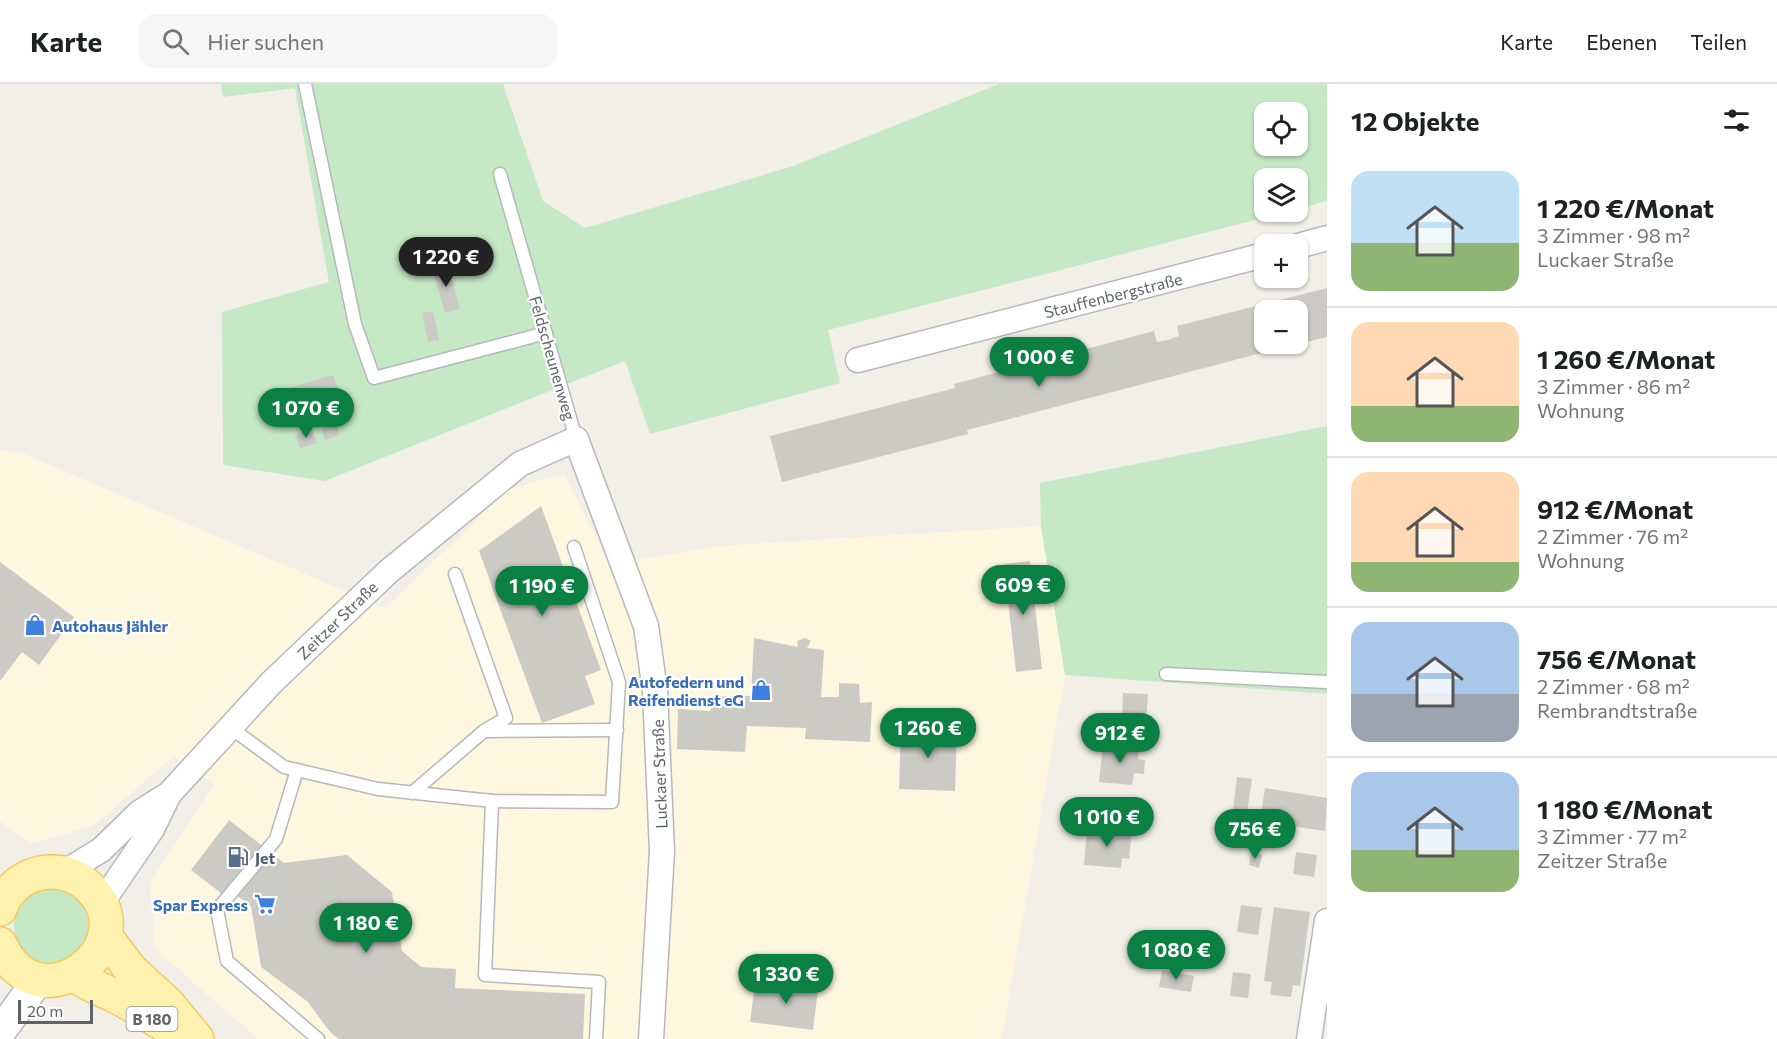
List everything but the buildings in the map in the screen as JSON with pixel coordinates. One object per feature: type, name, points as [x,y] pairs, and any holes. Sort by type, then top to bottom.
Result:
[{"type":"main road","points":[[0,862],[16,869],[79,879],[89,887],[103,920],[101,948],[94,959],[85,969],[61,980],[39,979],[23,973],[2,954]]},
{"type":"main road","points":[[0,909],[8,893],[17,884],[49,873]]},
{"type":"main road","name":"B 180","points":[[103,920],[131,970],[168,1004],[196,1039]]},
{"type":"main road","name":"B 180","points":[[74,975],[112,994],[164,1026],[196,1039]]},
{"type":"street","points":[[1308,243],[1327,238]]},
{"type":"street","name":"Stauffenbergstraße","points":[[858,360],[1254,258]]},
{"type":"street","name":"Zeitzer Straße","points":[[49,873],[101,850],[139,813],[169,794],[272,682],[389,571],[520,464],[576,439]]},
{"type":"street","name":"Luckaer Straße","points":[[576,439],[646,626],[655,690],[662,851],[651,1039]]},
{"type":"street","name":"Zeitzer Straße","points":[[103,920],[169,794]]},
{"type":"street","points":[[1309,1039],[1327,921]]},
{"type":"street","points":[[0,1032],[39,979]]},
{"type":"lane","points":[[305,84],[355,324],[374,378],[546,333]]},
{"type":"lane","name":"Feldscheunenweg","points":[[500,174],[576,439]]},
{"type":"lane","points":[[231,728],[284,767],[378,789],[492,801],[612,802],[620,682],[574,547]]},
{"type":"lane","points":[[412,793],[484,731],[506,718],[455,574]]},
{"type":"lane","points":[[1166,674],[1327,682]]},
{"type":"lane","points":[[484,731],[616,730]]},
{"type":"lane","points":[[297,770],[276,839],[217,910],[227,961],[318,1039]]},
{"type":"lane","points":[[492,801],[485,975],[598,982],[596,1039]]},
{"type":"shaded area","points":[[0,450],[22,453],[385,608],[509,489],[564,474],[609,564],[719,546],[1041,526],[1065,675],[1002,1039],[258,1039],[155,949],[150,883],[214,784],[174,756],[93,826],[30,844],[0,821]]},
{"type":"green space","points":[[221,84],[503,84],[543,201],[585,228],[793,166],[999,84],[1327,84],[1327,201],[1308,206],[1308,168],[1254,168],[1254,220],[828,330],[840,383],[650,434],[625,361],[325,481],[223,465],[222,312],[329,282],[295,88],[223,97]]},
{"type":"green space","points":[[1327,426],[1327,694],[1065,675],[1041,526],[1040,483]]},
{"type":"green space","points":[[51,889],[65,892],[77,900],[85,912],[88,926],[85,940],[77,952],[65,960],[51,963],[37,960],[25,952],[17,940],[14,926],[17,912],[25,900],[37,892]]},
{"type":"place","name":"Autohaus Jähler","points":[[35,625]]},
{"type":"place","name":"Autofedern und Reifendienst eG","points":[[761,690]]},
{"type":"place","name":"Jet","points":[[238,857]]},
{"type":"place","name":"Spar Express","points":[[265,904]]}]
